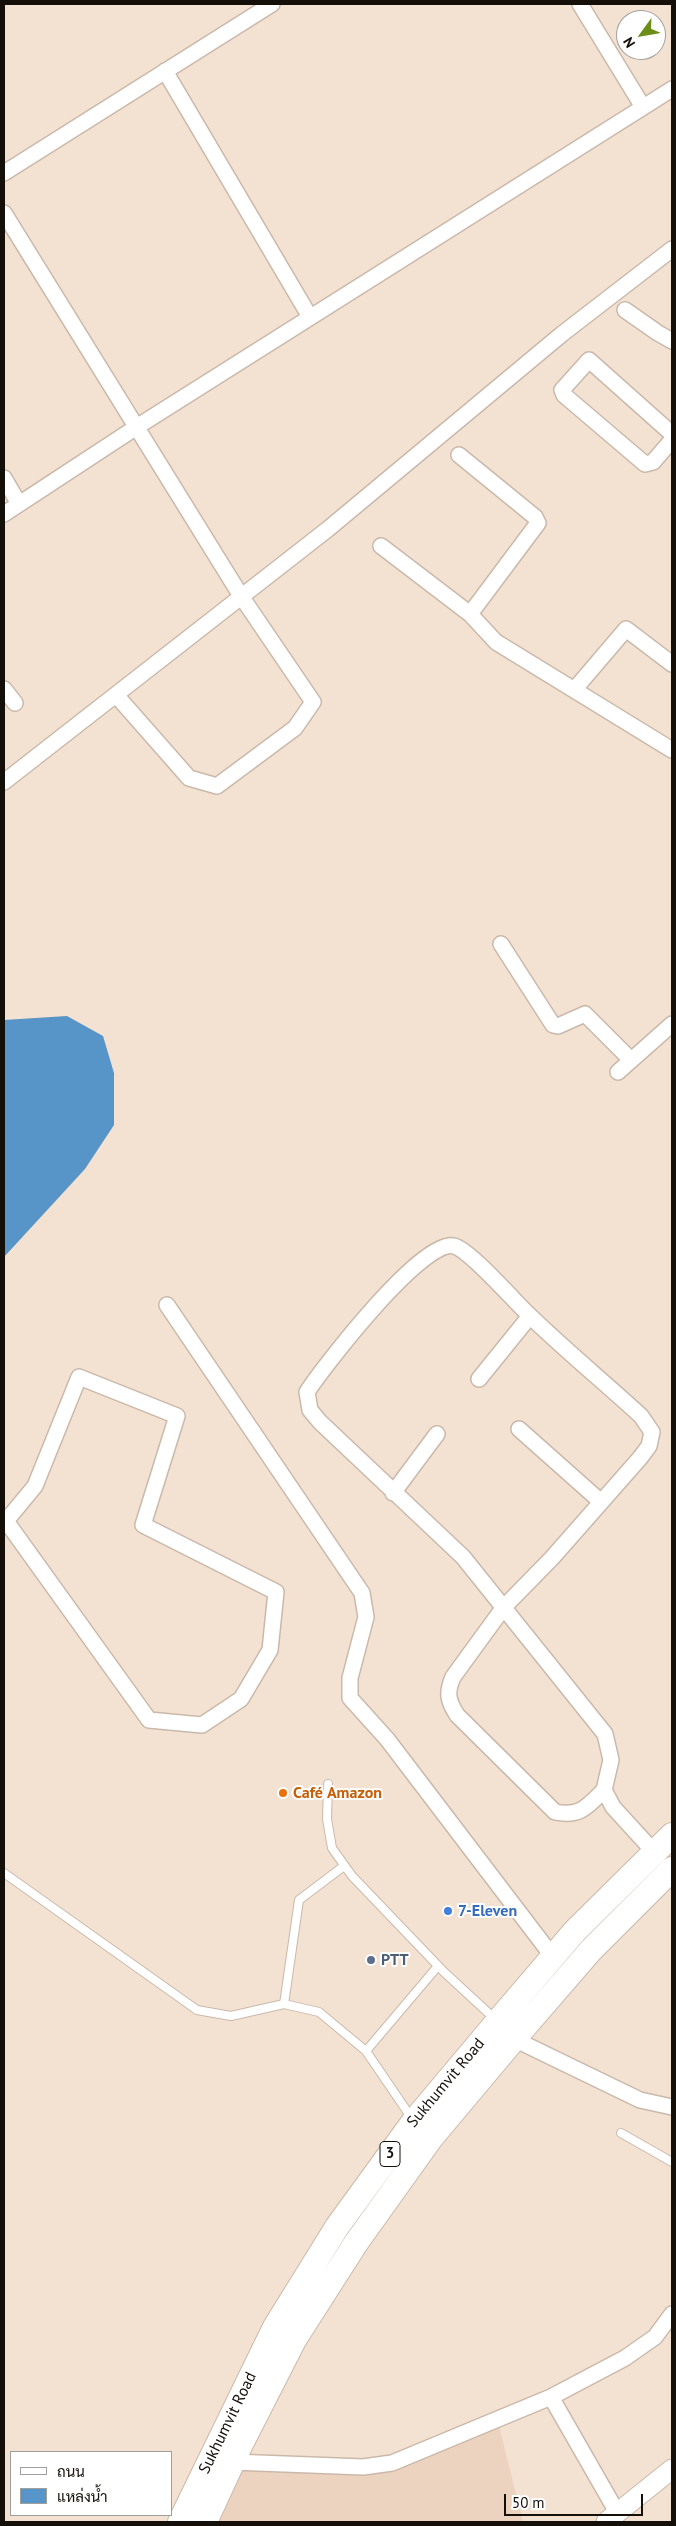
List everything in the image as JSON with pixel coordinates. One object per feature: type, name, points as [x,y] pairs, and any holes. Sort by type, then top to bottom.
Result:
[{"type":"main road","name":"Sukhumvit Road","points":[[205,2522],[223,2457],[275,2326],[338,2227],[414,2121],[498,2021],[575,1931],[672,1835]]},
{"type":"main road","name":"Sukhumvit Road","points":[[180,2522],[223,2457],[356,2243],[431,2138],[591,1950],[672,1869]]},
{"type":"street","points":[[4,173],[272,4]]},
{"type":"street","points":[[580,4],[643,107]]},
{"type":"street","points":[[165,71],[310,317]]},
{"type":"street","points":[[4,514],[135,428],[672,88]]},
{"type":"street","points":[[4,213],[135,428],[241,596],[313,702],[295,728],[217,786],[189,778],[116,695]]},
{"type":"street","points":[[4,782],[328,529],[562,334],[672,249]]},
{"type":"street","points":[[625,310],[672,341]]},
{"type":"street","points":[[672,434],[589,360],[562,390],[564,395],[645,464],[653,462],[672,440]]},
{"type":"street","points":[[459,455],[536,517],[538,523],[470,614]]},
{"type":"street","points":[[4,478],[19,504]]},
{"type":"street","points":[[381,546],[470,614],[496,642],[672,750]]},
{"type":"street","points":[[574,690],[626,630],[672,664]]},
{"type":"street","points":[[4,689],[15,703]]},
{"type":"street","points":[[501,944],[553,1025],[558,1026],[585,1014],[632,1060]]},
{"type":"street","points":[[618,1072],[672,1024]]},
{"type":"street","points":[[393,1493],[320,1422],[310,1410],[307,1392],[323,1368],[374,1305],[419,1264],[443,1246],[454,1246],[467,1254],[530,1316],[641,1416],[652,1432],[649,1446],[552,1558],[504,1607],[453,1677],[448,1688],[449,1701],[457,1715],[555,1812],[568,1815],[586,1808],[604,1790],[611,1760],[605,1734],[504,1607],[463,1557],[393,1493]]},
{"type":"street","points":[[167,1305],[362,1593],[366,1617],[350,1678],[350,1698],[387,1739],[553,1957]]},
{"type":"street","points":[[479,1379],[530,1316]]},
{"type":"street","points":[[79,1377],[177,1416],[143,1525],[276,1592],[270,1650],[241,1699],[202,1725],[149,1720],[5,1519],[35,1486],[79,1377]]},
{"type":"street","points":[[519,1429],[600,1501]]},
{"type":"street","points":[[393,1493],[437,1434]]},
{"type":"street","points":[[604,1790],[613,1807],[655,1853]]},
{"type":"street","points":[[514,2039],[640,2100],[672,2107]]},
{"type":"street","points":[[223,2457],[363,2467],[392,2463],[551,2397],[625,2358],[655,2337],[672,2314]]},
{"type":"street","points":[[551,2397],[612,2518],[672,2469]]},
{"type":"lane","points":[[328,1784],[327,1819],[332,1848],[344,1866],[438,1966],[498,2021]]},
{"type":"lane","points":[[284,2004],[299,1900],[344,1866]]},
{"type":"lane","points":[[4,1873],[197,2010],[231,2016],[284,2004],[319,2012],[366,2052],[414,2121]]},
{"type":"lane","points":[[366,2052],[438,1966]]},
{"type":"lane","points":[[621,2133],[672,2162]]},
{"type":"shaded area","points":[[497,2418],[523,2522],[205,2522],[232,2462],[363,2467]]},
{"type":"water","points":[[67,1016],[103,1036],[114,1073],[114,1125],[85,1169],[4,1257],[4,1020]]},
{"type":"place","name":"Café Amazon","points":[[283,1793]]},
{"type":"place","name":"7-Eleven","points":[[448,1911]]},
{"type":"place","name":"PTT","points":[[371,1960]]}]
